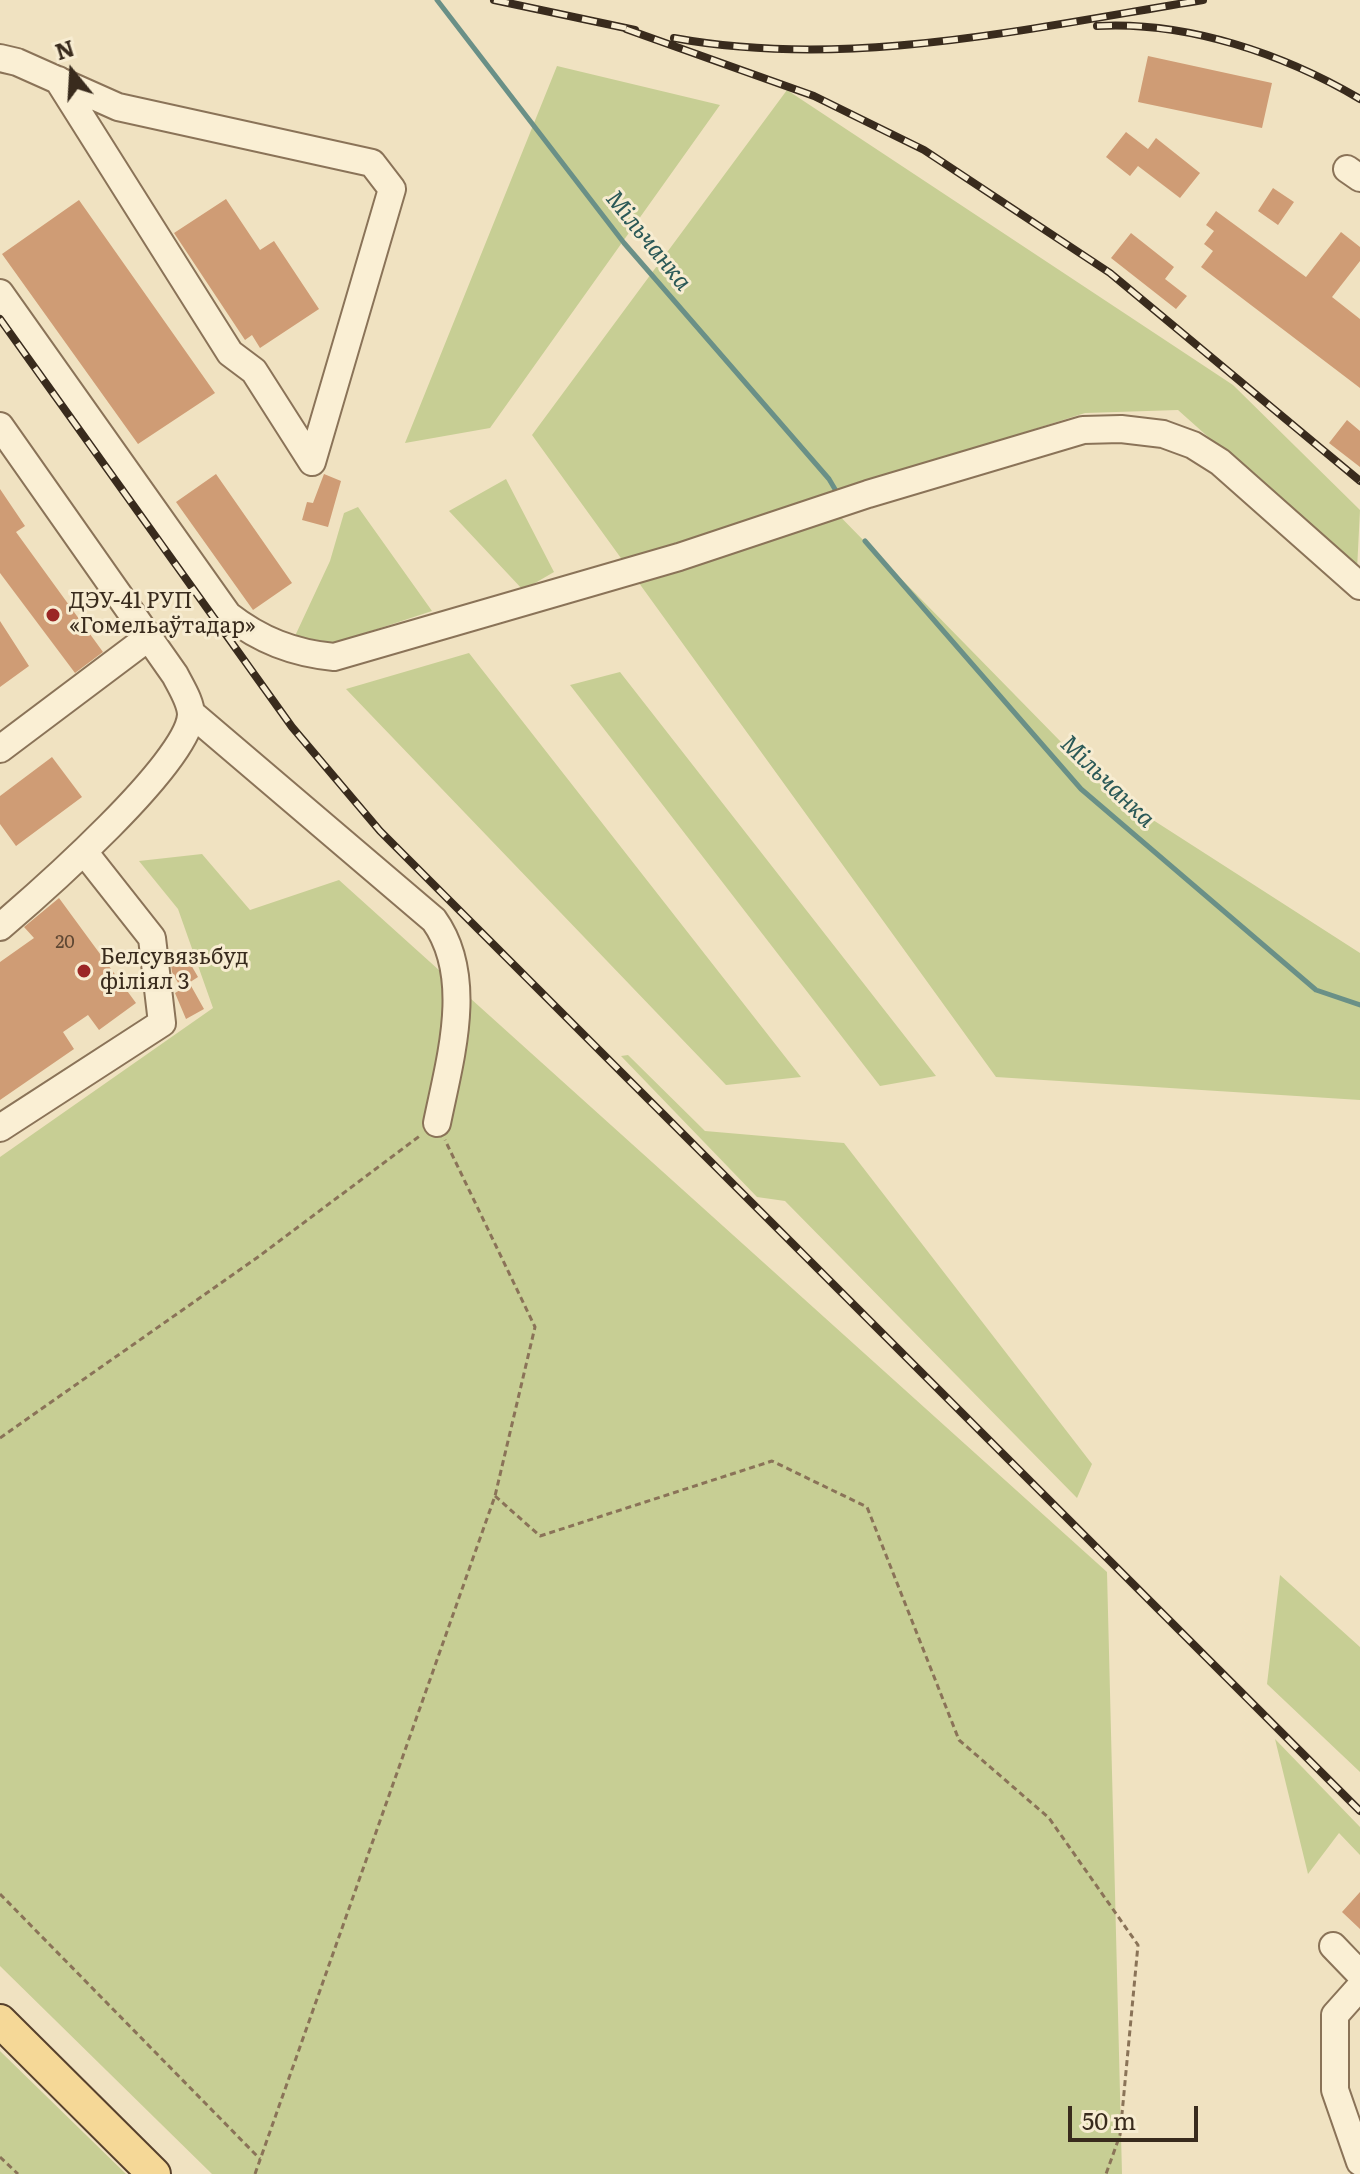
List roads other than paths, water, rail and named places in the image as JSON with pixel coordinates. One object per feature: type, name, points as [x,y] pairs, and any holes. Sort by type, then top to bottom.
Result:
[{"type":"main road","points":[[0,2021],[154,2174]]},
{"type":"street","points":[[0,58],[58,80],[118,107],[372,163],[392,189],[312,462],[254,371],[230,353],[58,80]]},
{"type":"street","points":[[0,293],[228,615],[253,635],[308,655],[334,657],[679,557],[868,494],[1083,430],[1121,429],[1163,434],[1193,445],[1220,462],[1360,586]]},
{"type":"street","points":[[0,426],[149,637],[180,684],[191,713],[434,920],[447,937],[454,958],[455,1035],[437,1123]]},
{"type":"street","points":[[0,749],[149,637]]},
{"type":"street","points":[[0,927],[85,853],[161,768],[186,731],[191,713]]},
{"type":"street","points":[[0,1128],[162,1023],[152,938],[85,853]]},
{"type":"street","points":[[1333,1946],[1360,1974]]},
{"type":"street","points":[[1360,1987],[1335,2015],[1335,2090],[1360,2162]]},
{"type":"waterway","name":"Мільчанка","points":[[437,0],[624,243],[829,479],[839,496]]},
{"type":"waterway","name":"Мільчанка","points":[[865,541],[1081,789],[1316,990],[1360,1005]]},
{"type":"railway","points":[[494,0],[635,30]]},
{"type":"railway","points":[[674,38],[740,47],[806,50],[873,47],[1006,33],[1203,0]]},
{"type":"railway","points":[[1097,26],[1165,29],[1234,44],[1300,68],[1360,99]]},
{"type":"railway","points":[[626,29],[814,96],[924,150],[1110,273],[1360,481]]},
{"type":"railway","points":[[0,319],[292,727],[380,831],[1360,1811]]},
{"type":"place","name":"ДЭУ-41 РУП «Гомельаўтадар»","points":[[53,615]]},
{"type":"place","name":"Белсувязьбуд філіял 3","points":[[84,971]]}]
